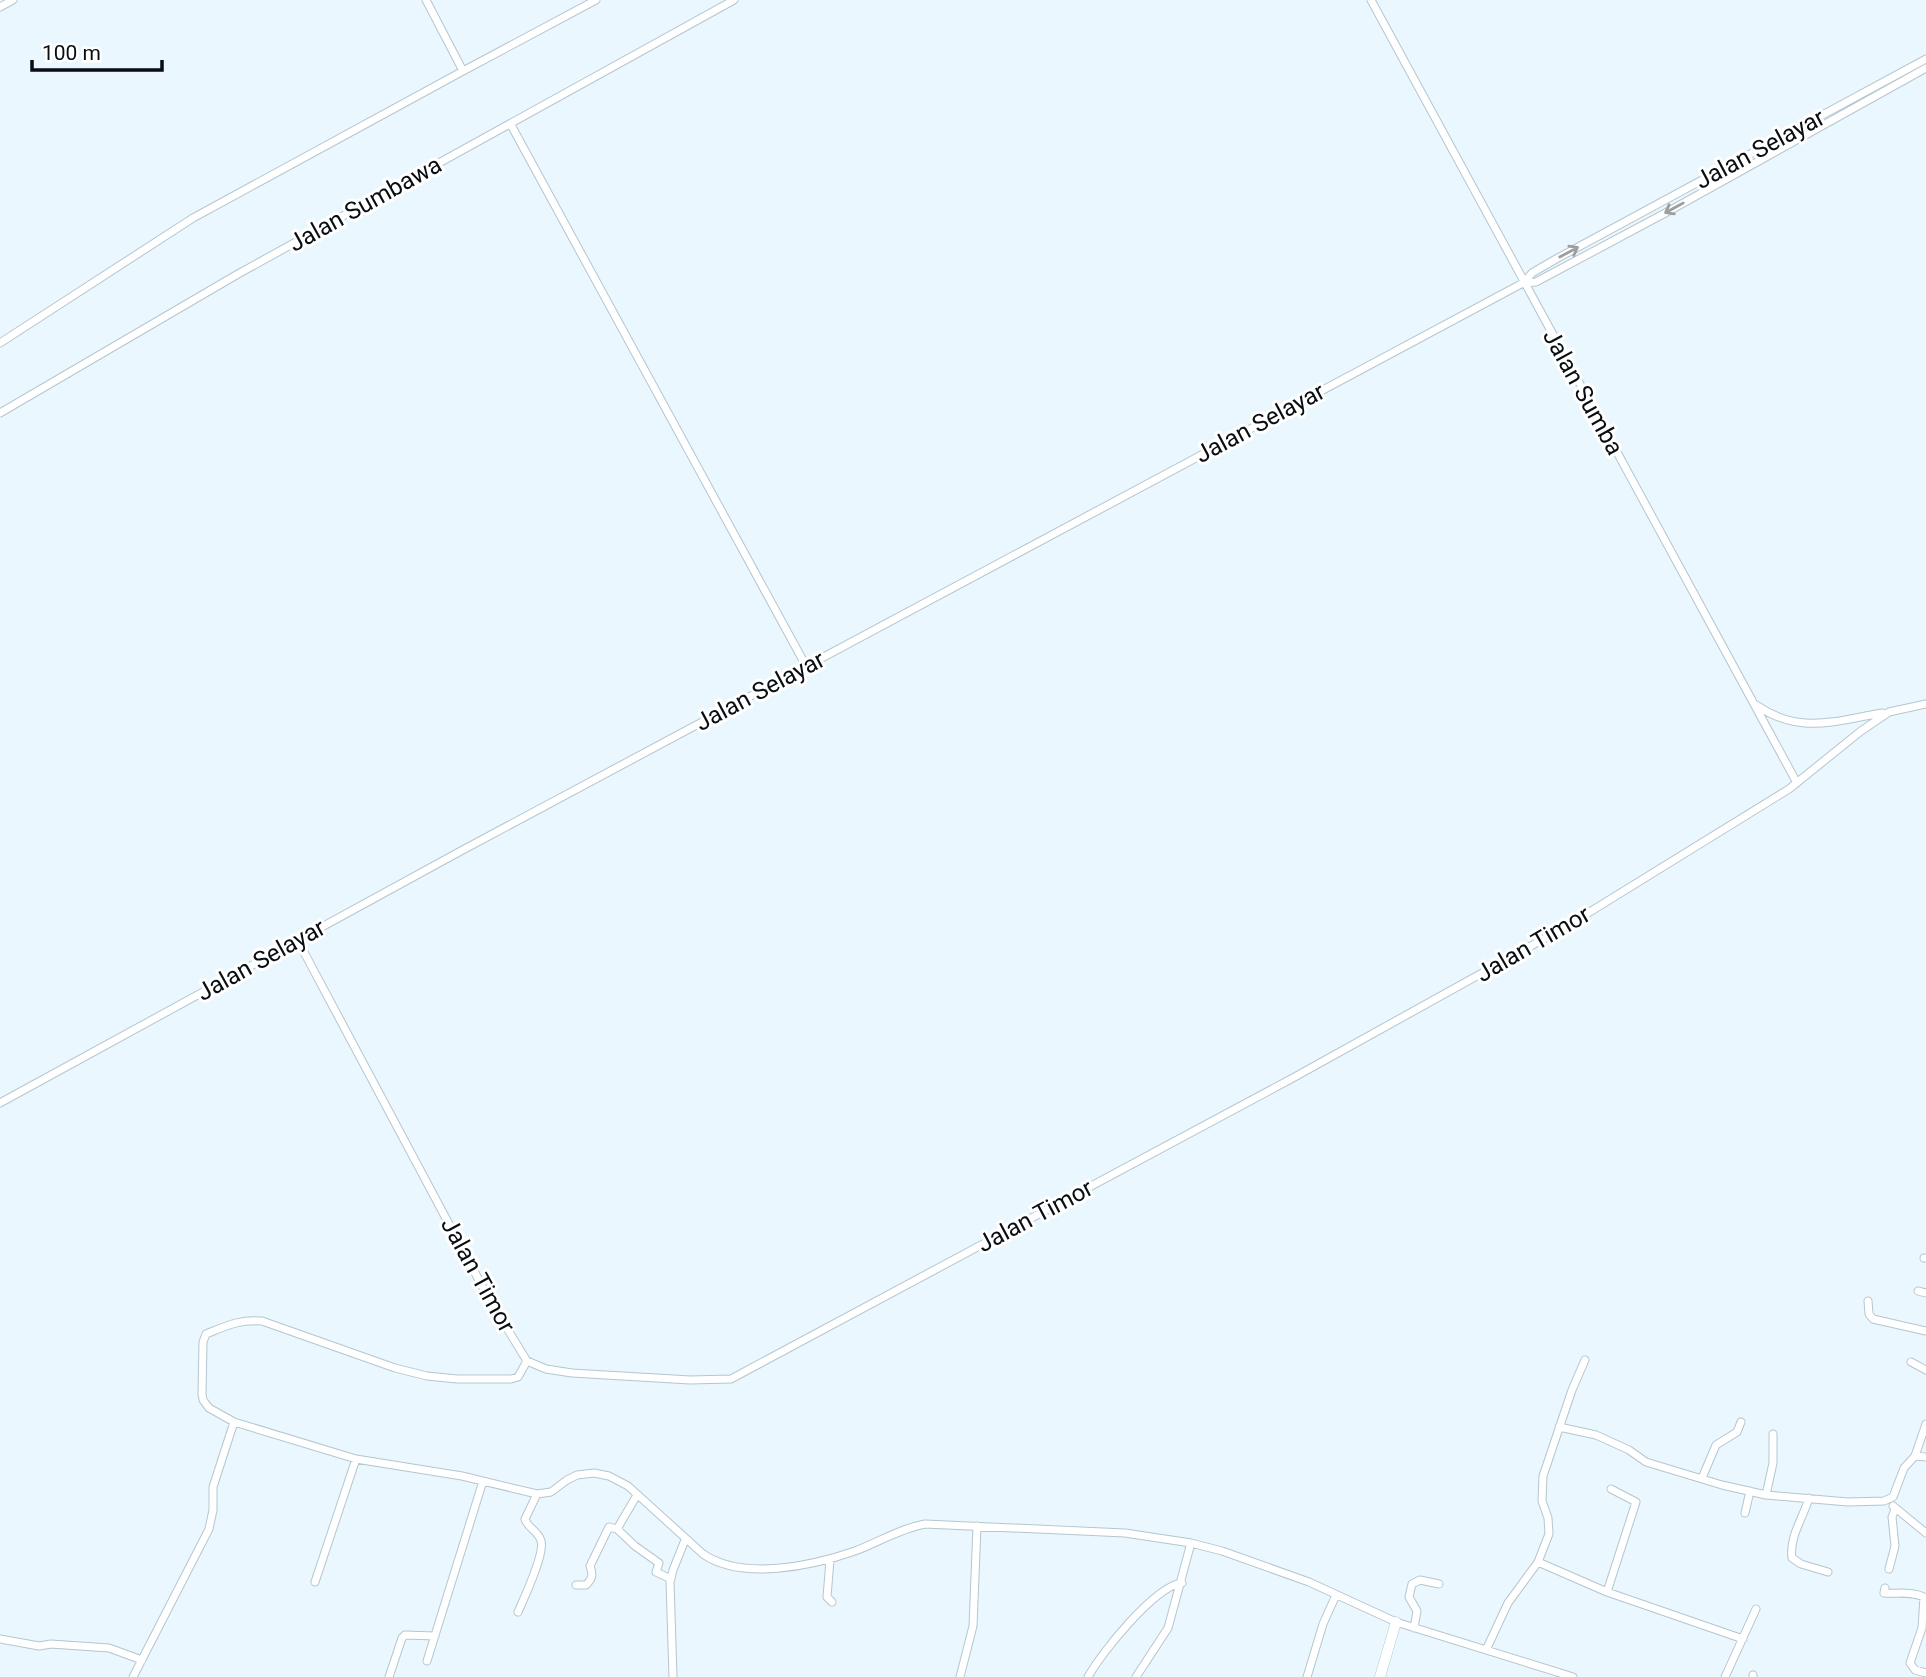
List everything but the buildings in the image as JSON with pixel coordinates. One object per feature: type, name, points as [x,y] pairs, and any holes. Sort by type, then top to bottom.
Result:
[{"type":"street","points":[[0,7],[13,0]]},
{"type":"street","points":[[426,0],[463,71]]},
{"type":"street","points":[[0,344],[193,218],[596,0]]},
{"type":"street","name":"Jalan Sumbawa","points":[[0,413],[237,274],[734,0]]},
{"type":"street","name":"Jalan Sumba","points":[[1371,0],[1797,783]]},
{"type":"street","name":"Jalan Selayar","points":[[1523,283],[1536,282],[1792,142],[1901,77],[1926,59]]},
{"type":"street","name":"Jalan Selayar","points":[[0,1103],[806,666],[1523,283],[1532,273],[1788,133],[1901,77],[1926,68]]},
{"type":"street","points":[[511,125],[806,666]]},
{"type":"street","points":[[1788,133],[1792,142]]},
{"type":"street","points":[[1718,172],[1723,180]]},
{"type":"street","points":[[1753,702],[1781,719],[1809,724],[1889,712]]},
{"type":"street","name":"Jalan Timor","points":[[298,941],[489,1299],[527,1362],[545,1369],[572,1373],[713,1380],[736,1377],[1291,1079],[1567,926],[1797,783],[1889,712],[1924,704]]},
{"type":"street","points":[[1868,1301],[1868,1314],[1873,1319],[1926,1331]]},
{"type":"street","points":[[527,1362],[518,1377],[511,1379],[457,1380],[427,1376],[395,1368],[262,1321],[235,1322],[206,1334],[204,1338],[202,1394],[209,1408],[234,1422],[356,1459],[422,1468],[537,1494],[551,1492],[577,1475],[594,1473],[618,1480],[662,1514],[685,1540],[710,1560],[736,1569],[767,1569],[830,1560],[905,1528],[925,1524],[1125,1532],[1191,1543],[1296,1578],[1396,1622],[1569,1676]]},
{"type":"street","points":[[1486,1650],[1508,1603],[1538,1562],[1549,1534],[1548,1518],[1542,1501],[1543,1476],[1585,1360]]},
{"type":"street","points":[[1911,1362],[1926,1370]]},
{"type":"street","points":[[133,1677],[209,1530],[213,1510],[213,1487],[234,1422]]},
{"type":"street","points":[[1702,1478],[1716,1445],[1737,1432],[1741,1422]]},
{"type":"street","points":[[1559,1427],[1596,1435],[1629,1450],[1646,1462],[1722,1485],[1766,1495],[1848,1502],[1889,1500],[1896,1493],[1907,1462],[1914,1456],[1926,1424]]},
{"type":"street","points":[[1766,1495],[1773,1463],[1773,1434]]},
{"type":"street","points":[[1914,1456],[1926,1457]]},
{"type":"street","points":[[315,1582],[356,1459]]},
{"type":"street","points":[[427,1661],[483,1481]]},
{"type":"street","points":[[1607,1592],[1636,1502],[1611,1489]]},
{"type":"street","points":[[1745,1513],[1750,1491]]},
{"type":"street","points":[[518,1612],[542,1547],[538,1532],[528,1526],[525,1519],[537,1494]]},
{"type":"street","points":[[617,1529],[638,1496]]},
{"type":"street","points":[[1809,1499],[1804,1518],[1791,1542],[1792,1558],[1793,1561],[1828,1572]]},
{"type":"street","points":[[1889,1500],[1895,1509],[1926,1534]]},
{"type":"street","points":[[1889,1569],[1895,1546],[1892,1517],[1895,1509]]},
{"type":"street","points":[[576,1584],[586,1585],[592,1580],[590,1566],[594,1553],[609,1527],[617,1529],[659,1563],[656,1572],[671,1579]]},
{"type":"street","points":[[960,1677],[973,1626],[976,1527]]},
{"type":"street","points":[[673,1677],[671,1579],[685,1540]]},
{"type":"street","points":[[1136,1677],[1168,1628],[1191,1543]]},
{"type":"street","points":[[830,1560],[827,1597],[832,1602]]},
{"type":"street","points":[[1538,1562],[1607,1592],[1743,1639]]},
{"type":"street","points":[[1414,1628],[1417,1611],[1409,1597],[1412,1584],[1420,1580],[1439,1584]]},
{"type":"street","points":[[1088,1677],[1142,1608],[1163,1590],[1182,1583]]},
{"type":"street","points":[[1885,1588],[1884,1593],[1901,1595],[1910,1592],[1924,1597],[1924,1628],[1910,1663],[1915,1670],[1926,1674]]},
{"type":"street","points":[[1307,1677],[1323,1624],[1336,1595]]},
{"type":"street","points":[[1725,1677],[1756,1609]]},
{"type":"street","points":[[1380,1677],[1396,1622]]},
{"type":"street","points":[[389,1677],[405,1635],[435,1636]]},
{"type":"street","points":[[0,1639],[36,1646],[51,1644],[108,1648],[142,1660]]},
{"type":"street","points":[[1908,1677],[1915,1670]]}]
